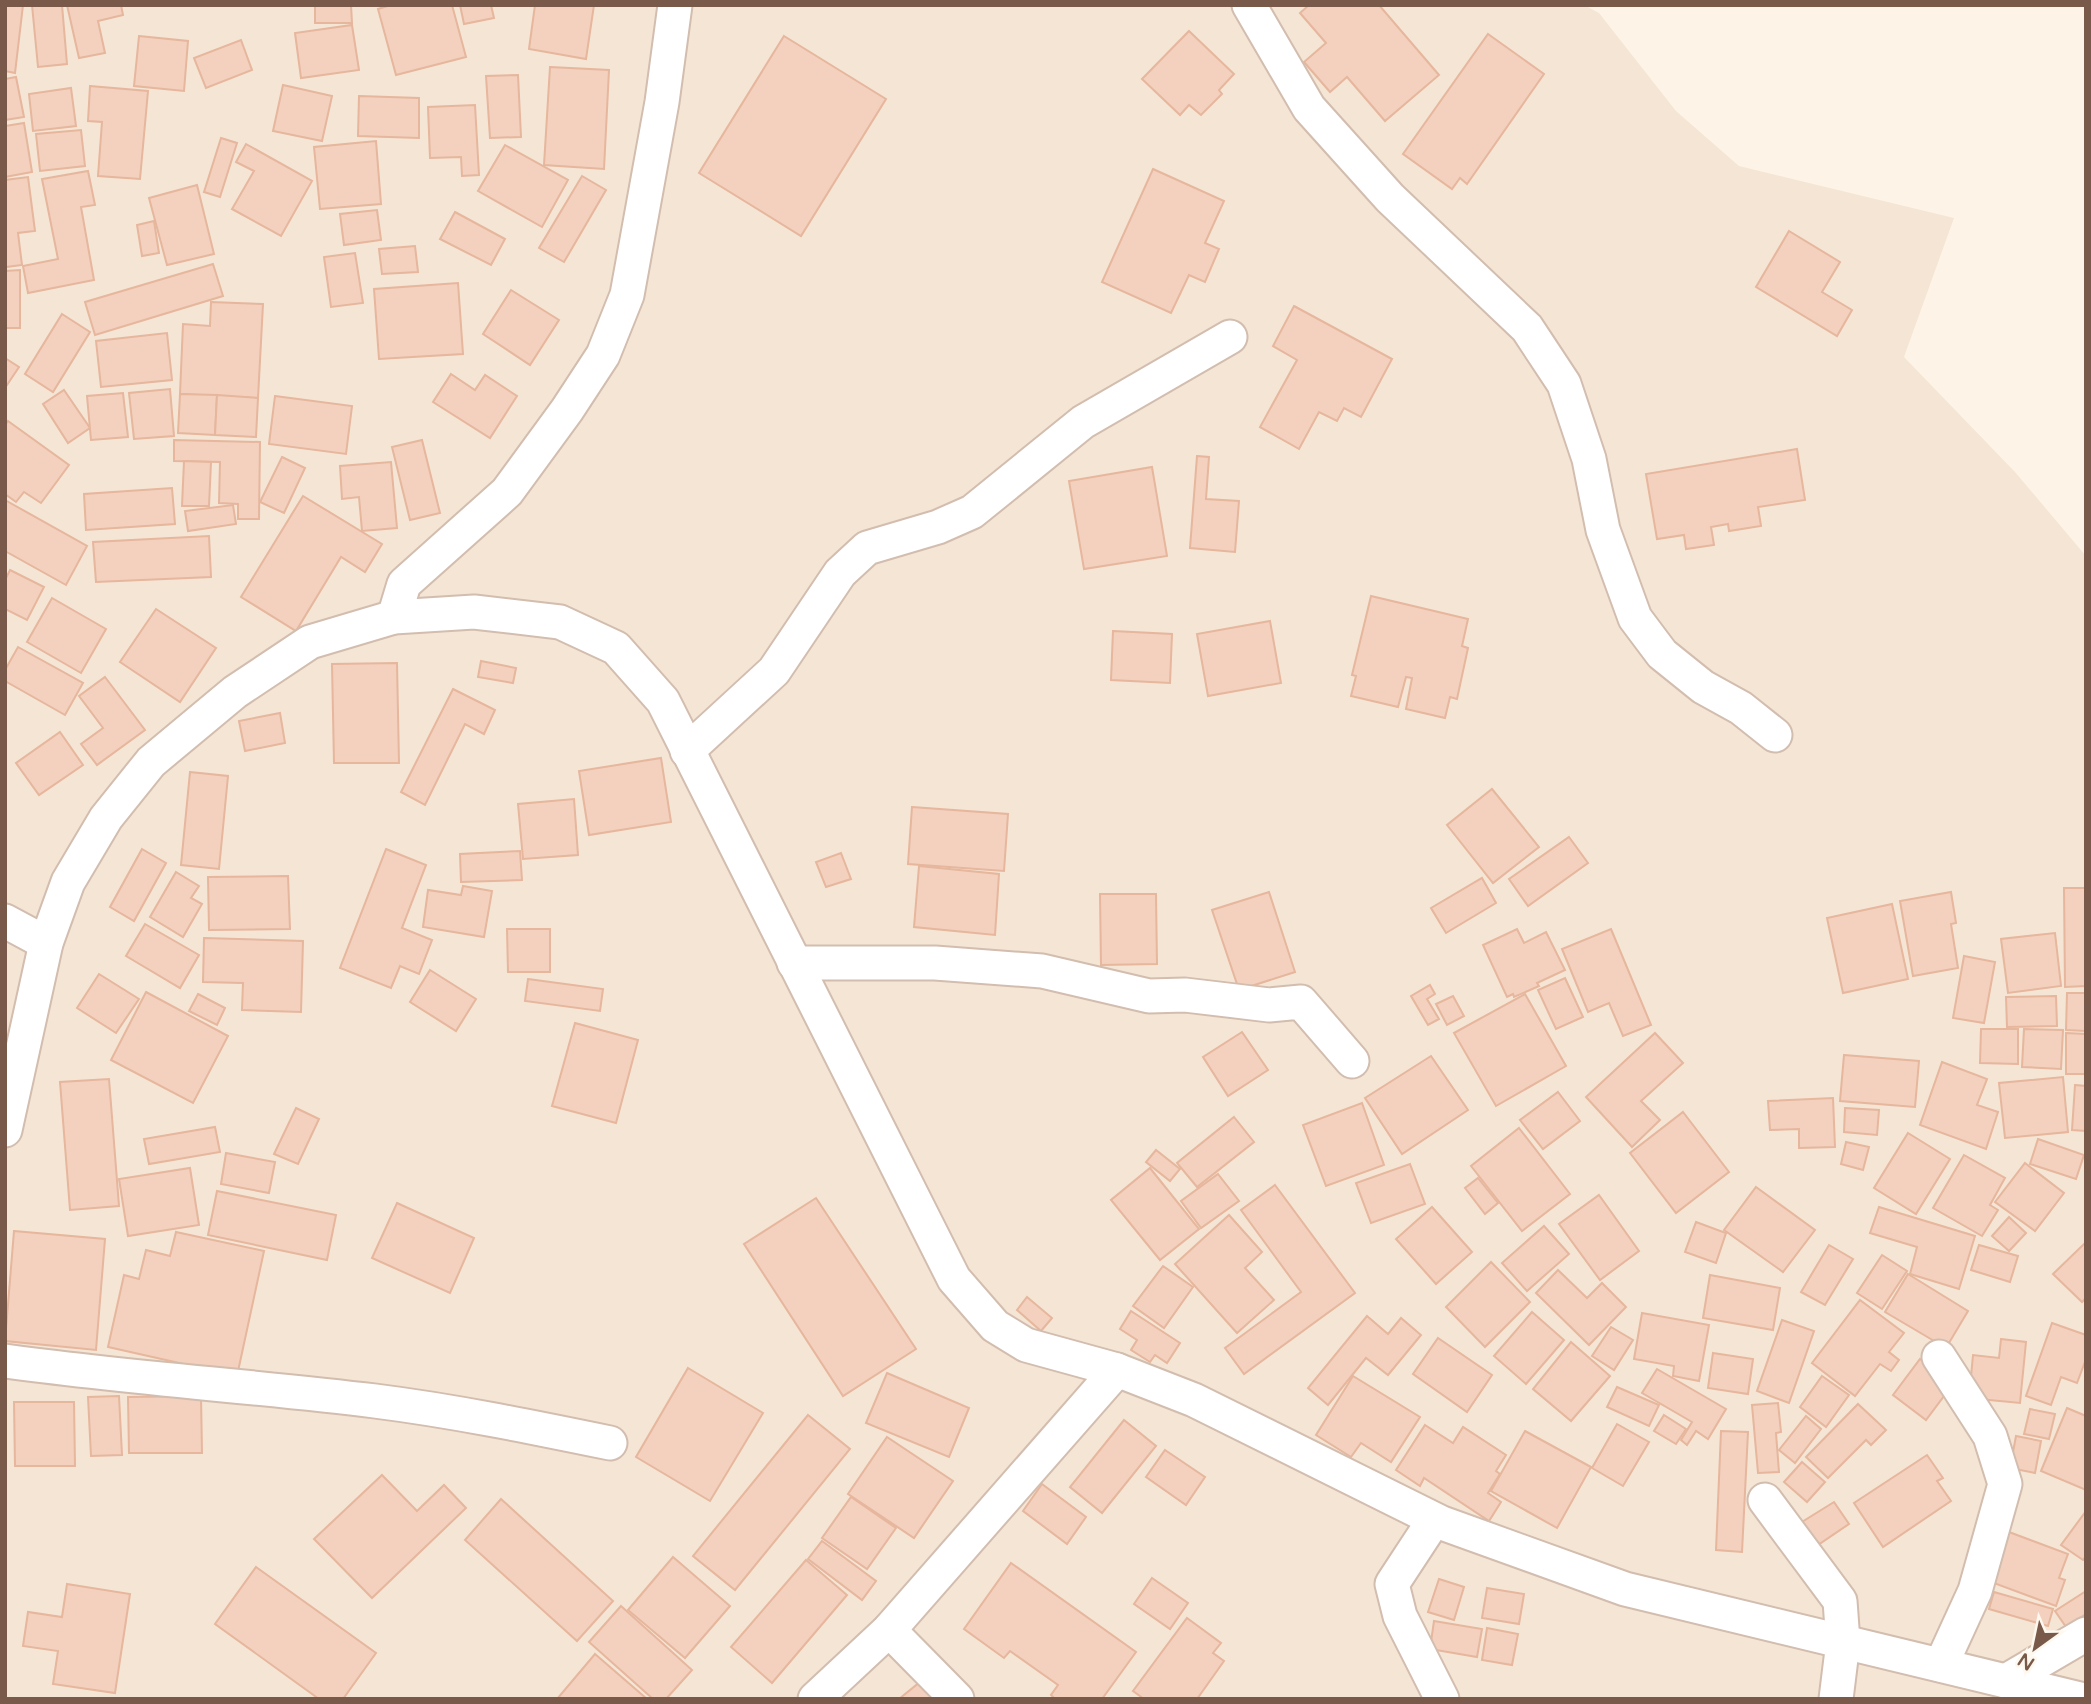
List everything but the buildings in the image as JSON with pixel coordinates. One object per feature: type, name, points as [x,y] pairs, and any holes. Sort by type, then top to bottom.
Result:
[{"type":"street","points":[[394,617],[404,584],[507,492],[603,355],[627,295],[662,102],[675,5]]},
{"type":"street","points":[[1250,5],[1309,108],[1390,198],[1527,328],[1564,384],[1589,459],[1603,530],[1634,618],[1662,654],[1703,687],[1741,708],[1775,735]]},
{"type":"street","points":[[687,751],[774,671],[839,573],[867,548],[938,527],[972,512],[1083,422],[1230,337]]},
{"type":"street","points":[[5,1130],[46,943],[68,882],[106,818],[151,762],[235,692],[310,642],[394,617],[474,612],[560,622],[615,648],[663,701],[954,1279],[995,1326],[1026,1345],[1117,1370],[1194,1400],[1434,1520],[1625,1589],[2080,1699]]},
{"type":"street","points":[[5,921],[46,943]]},
{"type":"street","points":[[794,963],[935,963],[1042,971],[1149,996],[1185,995],[1269,1005],[1301,1002],[1352,1060]]},
{"type":"street","points":[[1940,1357],[1990,1436],[2005,1484],[1975,1591],[1941,1665]]},
{"type":"street","points":[[5,1361],[90,1373],[231,1385],[377,1402],[499,1420],[610,1443]]},
{"type":"street","points":[[815,1699],[889,1630],[1117,1370]]},
{"type":"street","points":[[1765,1500],[1840,1601],[1843,1642],[1836,1699]]},
{"type":"street","points":[[1434,1520],[1392,1584],[1400,1616],[1442,1699]]},
{"type":"street","points":[[889,1630],[957,1699]]},
{"type":"street","points":[[2006,1681],[2086,1634]]},
{"type":"shaded area","points":[[5,5],[1584,5],[1599,13],[1676,111],[1739,166],[1954,218],[1904,357],[2015,472],[2086,556],[2086,1699],[5,1699]]}]
